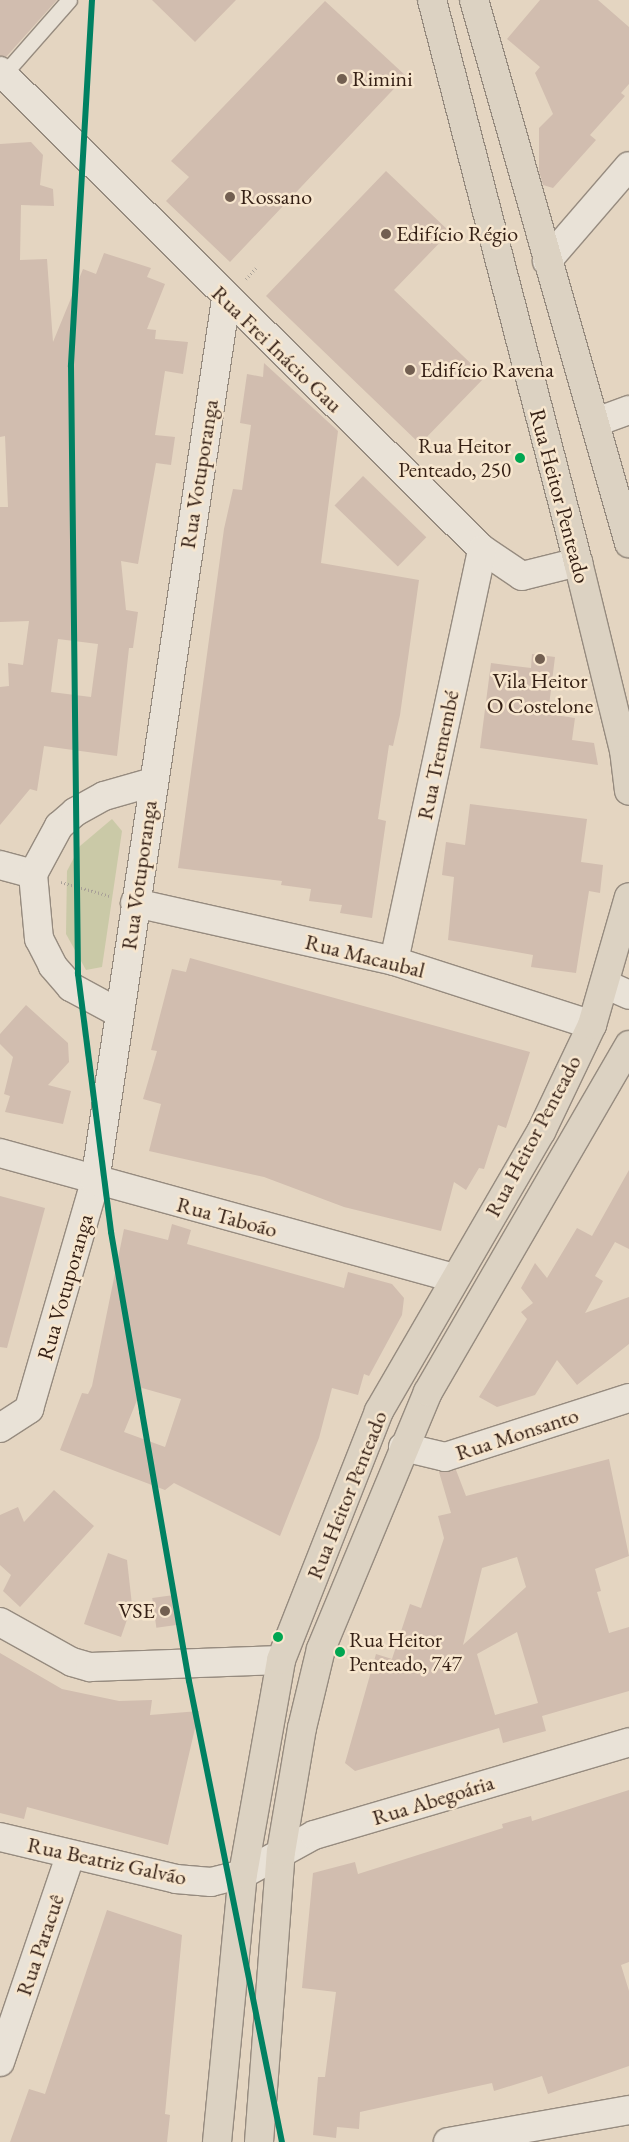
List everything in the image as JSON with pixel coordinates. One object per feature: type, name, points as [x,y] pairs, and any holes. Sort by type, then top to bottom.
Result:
[{"type":"main road","name":"Rua Heitor Penteado","points":[[432,0],[578,562],[624,750],[629,791]]},
{"type":"main road","points":[[474,0],[629,543]]},
{"type":"main road","name":"Rua Heitor Penteado","points":[[217,2142],[243,1874],[281,1660],[379,1411],[454,1278],[541,1132],[592,1025],[618,990],[629,896]]},
{"type":"main road","name":"Rua Heitor Penteado","points":[[259,2142],[281,1852],[316,1666],[335,1606],[428,1392],[629,1046]]},
{"type":"street","name":"Rua Frei Inácio Gau","points":[[2,73],[226,299],[482,549],[522,576],[578,562]]},
{"type":"street","points":[[547,261],[629,166]]},
{"type":"street","name":"Rua Votuporanga","points":[[0,1428],[29,1409],[95,1182],[226,299]]},
{"type":"street","points":[[596,422],[629,410]]},
{"type":"street","name":"Rua Tremembé","points":[[394,961],[482,549]]},
{"type":"street","points":[[119,1013],[71,987],[53,966],[39,938],[33,874],[59,826],[75,812],[104,796],[153,782]]},
{"type":"street","points":[[0,865],[33,874]]},
{"type":"street","name":"Rua Macaubal","points":[[135,903],[394,961],[592,1025]]},
{"type":"street","name":"Rua Taboão","points":[[0,1153],[95,1182],[454,1278]]},
{"type":"street","name":"Rua Monsanto","points":[[403,1447],[445,1457],[629,1398]]},
{"type":"street","points":[[0,1622],[72,1662],[90,1668],[281,1660]]},
{"type":"street","name":"Rua Abegoária","points":[[243,1874],[314,1835],[629,1742]]},
{"type":"street","name":"Rua Beatriz Galvão","points":[[0,1837],[70,1856],[176,1879],[211,1882],[243,1874]]},
{"type":"street","name":"Rua Paracuê","points":[[0,2062],[70,1856]]},
{"type":"street","points":[[448,2142],[629,2110]]},
{"type":"lane","points":[[2,73],[69,0]]},
{"type":"path","points":[[33,874],[135,903]]},
{"type":"green space","points":[[112,819],[122,831],[102,967],[86,970],[66,934],[67,871],[80,846]]},
{"type":"building","points":[[0,0],[57,0],[6,57],[0,56]]},
{"type":"building","points":[[152,0],[236,0],[195,42]]},
{"type":"building","points":[[540,0],[598,0],[629,27],[629,84],[621,93],[625,96],[590,135],[596,140],[553,188],[543,185],[539,171],[539,128],[553,114],[535,73],[540,67],[507,39]]},
{"type":"building","points":[[325,1],[406,76],[230,262],[166,201],[189,177],[171,161]]},
{"type":"building","points":[[31,142],[43,155],[40,185],[53,189],[54,206],[21,205],[20,260],[47,259],[53,342],[83,269],[96,274],[104,253],[151,268],[147,277],[165,284],[147,329],[156,330],[155,339],[188,342],[183,374],[165,371],[155,435],[175,437],[171,465],[156,463],[138,564],[121,561],[126,610],[138,612],[133,648],[129,648],[117,756],[44,746],[37,791],[30,789],[0,825],[0,687],[9,686],[8,663],[23,665],[29,621],[0,622],[0,507],[8,507],[5,436],[0,437],[0,144]],"holes":[[[58,639],[98,644],[91,697],[51,692]]]},
{"type":"building","points":[[386,171],[450,232],[394,290],[485,377],[420,444],[266,296]]},
{"type":"building","points":[[264,363],[338,431],[321,563],[419,580],[400,715],[393,746],[389,745],[378,819],[386,821],[372,918],[340,913],[342,905],[309,901],[311,889],[281,885],[282,881],[178,868],[224,529],[233,489],[242,490],[251,425],[240,423],[247,374],[263,377]]},
{"type":"building","points":[[363,476],[426,537],[398,567],[335,505]]},
{"type":"building","points":[[532,654],[555,657],[548,714],[575,718],[572,740],[594,743],[598,765],[480,748],[491,663],[531,668]]},
{"type":"building","points":[[470,804],[587,819],[581,862],[603,865],[600,893],[589,891],[576,973],[531,967],[533,955],[448,940],[454,877],[442,875],[446,842],[465,845]]},
{"type":"building","points":[[190,958],[530,1052],[506,1128],[498,1125],[484,1169],[479,1168],[466,1190],[454,1182],[441,1231],[344,1207],[264,1177],[149,1151],[161,1104],[143,1099],[157,1051],[151,1050],[172,969],[186,972]]},
{"type":"building","points":[[26,1005],[68,1043],[69,1062],[48,1085],[71,1091],[63,1124],[5,1112],[10,1096],[4,1094],[13,1057],[0,1044],[0,1034]]},
{"type":"building","points":[[629,1170],[629,1249],[615,1242],[595,1276],[603,1281],[585,1313],[629,1297],[629,1344],[577,1385],[557,1360],[535,1395],[497,1407],[479,1397],[527,1319],[521,1312],[533,1303],[521,1288],[535,1263],[547,1278],[577,1228],[592,1236]]},
{"type":"building","points":[[0,1196],[45,1208],[7,1348],[0,1347]]},
{"type":"building","points":[[172,1224],[191,1230],[187,1244],[344,1288],[348,1272],[392,1284],[404,1298],[402,1315],[369,1376],[364,1374],[358,1395],[332,1388],[319,1438],[280,1536],[174,1483],[165,1490],[60,1450],[82,1393],[88,1394],[92,1386],[124,1229],[168,1240]],"holes":[[[142,1388],[181,1399],[165,1447],[124,1432]]]},
{"type":"building","points":[[609,1459],[629,1556],[595,1569],[601,1591],[597,1592],[609,1633],[629,1627],[629,1691],[542,1716],[546,1731],[503,1743],[499,1728],[355,1771],[345,1763],[376,1654],[392,1659],[410,1604],[421,1608],[444,1538],[438,1516],[451,1513],[439,1472],[456,1470],[466,1496]],"holes":[[[517,1557],[526,1587],[463,1645],[482,1568]],[[517,1632],[538,1703],[495,1715],[477,1654]]]},
{"type":"building","points":[[54,1490],[94,1526],[20,1607],[3,1591],[11,1575],[0,1565],[0,1515],[18,1507],[24,1522]]},
{"type":"building","points":[[108,1553],[127,1560],[132,1605],[121,1637],[84,1624]]},
{"type":"building","name":"VSE","points":[[174,1595],[178,1625],[156,1628],[152,1598]]},
{"type":"building","points":[[0,1653],[62,1689],[119,1701],[152,1700],[150,1715],[199,1711],[168,1845],[27,1807],[24,1819],[0,1813]]},
{"type":"building","points":[[629,1790],[629,1962],[621,1965],[629,1991],[629,2066],[548,2094],[542,2076],[494,2091],[492,2083],[360,2112],[359,2129],[337,2127],[336,2138],[313,2135],[318,2077],[325,2077],[336,1992],[302,1988],[313,1873],[355,1862],[358,1874],[503,1828],[502,1824],[531,1816],[532,1821]]},
{"type":"building","points":[[107,1910],[182,1935],[165,2114],[170,2115],[167,2142],[10,2142],[29,2089],[45,2094]]},
{"type":"transit line","points":[[92,0],[71,366],[78,974],[111,1232],[142,1412],[189,1681],[282,2142]]},
{"type":"place","name":"Rimini","points":[[342,79]]},
{"type":"place","name":"Rossano","points":[[230,197]]},
{"type":"place","name":"Edifício Régio","points":[[386,234]]},
{"type":"place","name":"Edifício Ravena","points":[[410,370]]},
{"type":"place","name":"Rua Heitor Penteado, 250","points":[[520,458]]},
{"type":"place","name":"Vila Heitor O Costelone","points":[[540,659]]},
{"type":"place","name":"VSE","points":[[165,1611]]},
{"type":"place","name":"Rua Heitor Penteado, 747","points":[[340,1652]]}]
